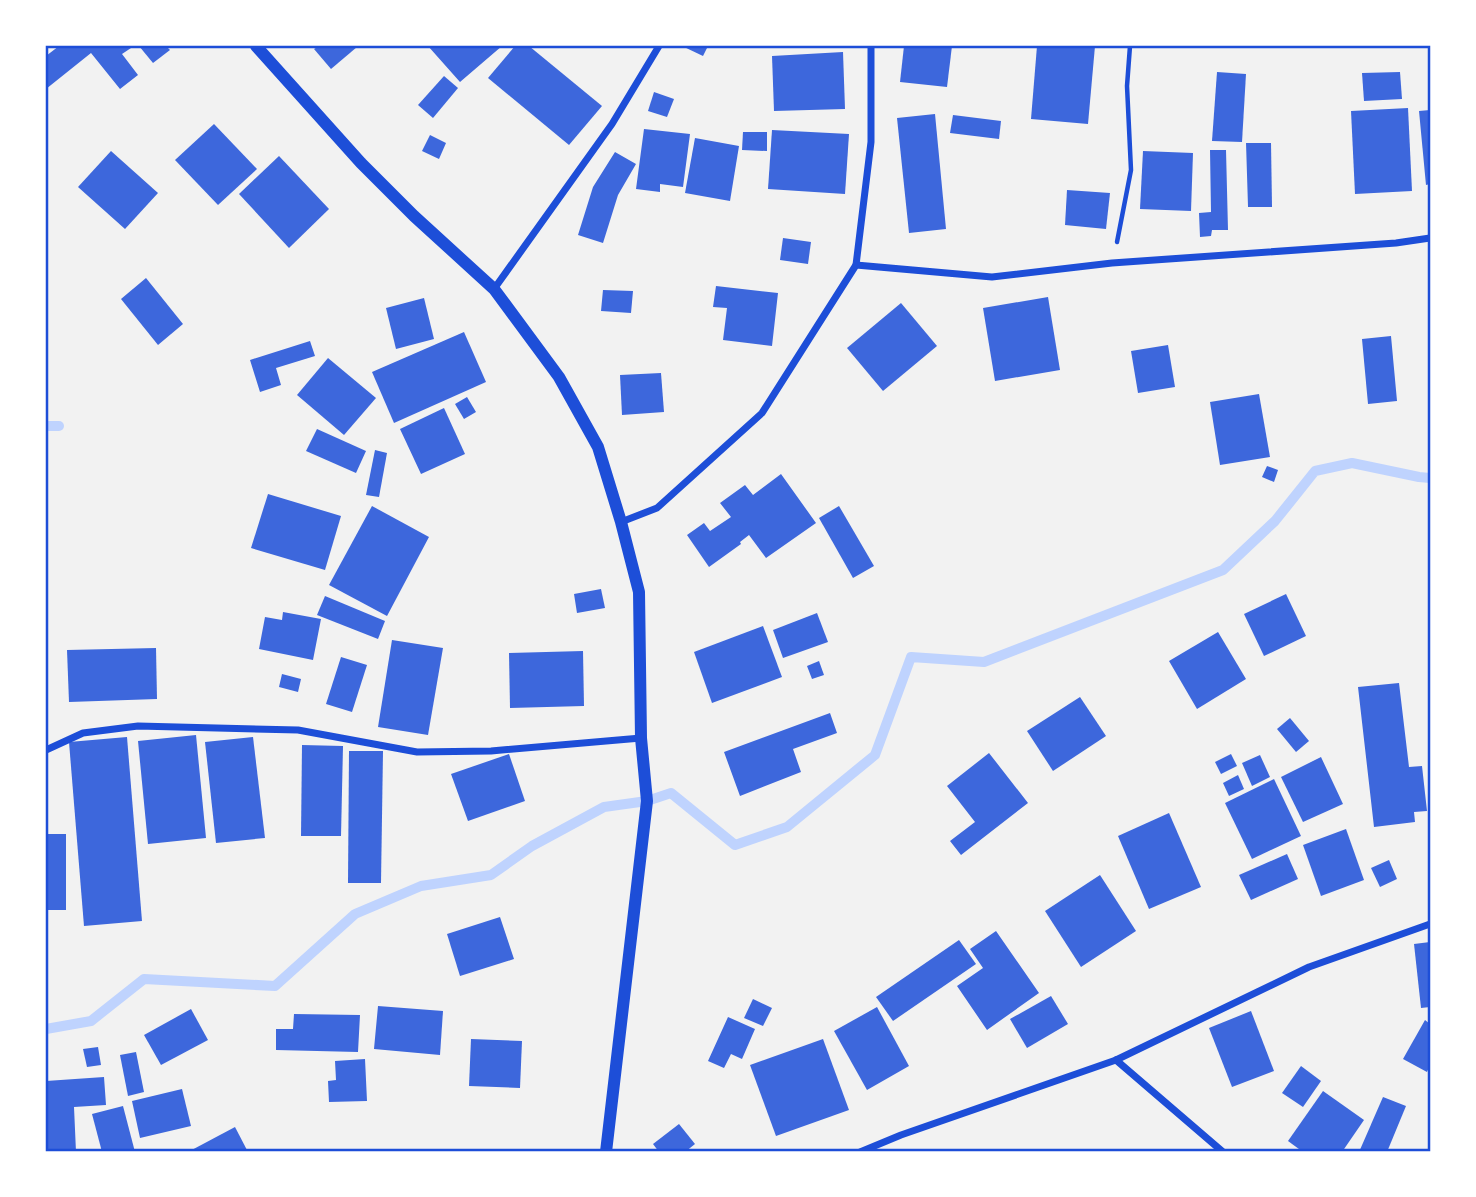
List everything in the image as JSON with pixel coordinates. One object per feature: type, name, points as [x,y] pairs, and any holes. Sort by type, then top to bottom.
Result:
[{"type":"street","points":[[257,46],[361,163],[494,289],[559,377],[598,447],[639,592],[641,738],[647,802],[606,1152]]},
{"type":"street","points":[[494,289],[612,124],[659,46]]},
{"type":"street","points":[[621,522],[657,508],[762,413],[856,264],[871,142],[871,46]]},
{"type":"street","points":[[856,264],[992,277],[1112,263],[1396,243],[1430,238]]},
{"type":"street","points":[[46,750],[83,733],[138,726],[298,730],[417,752],[491,751],[641,738]]},
{"type":"street","points":[[860,1152],[901,1135],[1116,1060],[1309,967],[1430,924]]},
{"type":"street","points":[[1116,1060],[1223,1152]]},
{"type":"path","points":[[1112,263],[1131,170],[1127,86],[1130,46]]},
{"type":"building","points":[[59,46],[134,46],[122,54],[138,75],[120,89],[91,53],[46,89],[46,56]]},
{"type":"building","points":[[139,46],[166,46],[170,50],[153,63]]},
{"type":"building","points":[[319,46],[357,47],[331,69],[314,49]]},
{"type":"building","points":[[428,46],[472,47],[502,46],[460,82]]},
{"type":"building","points":[[515,46],[529,46],[602,106],[569,145],[488,78]]},
{"type":"building","points":[[682,46],[708,46],[703,56]]},
{"type":"building","points":[[904,46],[952,46],[947,87],[900,82]]},
{"type":"building","points":[[1037,46],[1095,46],[1088,124],[1031,119]]},
{"type":"building","points":[[843,52],[845,109],[774,111],[772,56]]},
{"type":"building","points":[[1217,72],[1246,74],[1242,142],[1212,141]]},
{"type":"building","points":[[1400,72],[1402,99],[1364,101],[1362,73]]},
{"type":"building","points":[[444,76],[458,88],[433,118],[418,105]]},
{"type":"building","points":[[654,92],[674,99],[667,117],[648,111]]},
{"type":"building","points":[[1408,108],[1412,191],[1355,194],[1351,111]]},
{"type":"building","points":[[1430,110],[1430,184],[1426,185],[1419,111]]},
{"type":"building","points":[[935,114],[946,229],[909,233],[897,118]]},
{"type":"building","points":[[953,115],[1001,121],[999,139],[950,133]]},
{"type":"building","points":[[214,124],[257,169],[218,205],[175,160]]},
{"type":"building","points":[[644,129],[690,134],[683,187],[660,184],[660,192],[636,189]]},
{"type":"building","points":[[772,130],[849,134],[845,194],[768,189]]},
{"type":"building","points":[[743,132],[767,132],[767,151],[742,150]]},
{"type":"building","points":[[430,135],[446,143],[439,159],[422,151]]},
{"type":"building","points":[[695,138],[739,146],[730,201],[685,193]]},
{"type":"building","points":[[1246,143],[1271,143],[1272,207],[1248,207]]},
{"type":"building","points":[[1210,150],[1226,150],[1228,230],[1212,230],[1211,236],[1200,237],[1199,213],[1211,212]]},
{"type":"building","points":[[111,151],[158,193],[125,229],[78,187]]},
{"type":"building","points":[[1143,151],[1193,153],[1191,211],[1140,209]]},
{"type":"building","points":[[615,152],[636,164],[618,195],[603,243],[578,235],[593,187]]},
{"type":"building","points":[[279,156],[329,209],[289,248],[239,194]]},
{"type":"building","points":[[1067,190],[1110,193],[1106,229],[1065,225]]},
{"type":"building","points":[[783,238],[811,242],[808,264],[780,260]]},
{"type":"building","points":[[146,278],[183,324],[158,345],[121,299]]},
{"type":"building","points":[[716,286],[778,293],[772,346],[723,340],[727,308],[713,307]]},
{"type":"building","points":[[603,290],[633,291],[631,313],[601,311]]},
{"type":"building","points":[[1048,297],[1060,370],[995,381],[983,308]]},
{"type":"building","points":[[424,298],[434,339],[396,349],[386,308]]},
{"type":"building","points":[[901,303],[937,346],[883,391],[847,348]]},
{"type":"building","points":[[464,332],[486,382],[394,423],[372,372]]},
{"type":"building","points":[[1391,336],[1397,401],[1368,404],[1362,339]]},
{"type":"building","points":[[310,341],[315,356],[276,368],[281,385],[260,392],[250,360]]},
{"type":"building","points":[[1168,345],[1175,387],[1138,393],[1131,351]]},
{"type":"building","points":[[328,358],[376,398],[344,435],[297,395]]},
{"type":"building","points":[[661,373],[664,412],[622,415],[620,375]]},
{"type":"building","points":[[1259,394],[1270,457],[1220,465],[1210,402]]},
{"type":"building","points":[[467,397],[476,412],[464,419],[455,404]]},
{"type":"building","points":[[444,408],[465,454],[421,474],[400,429]]},
{"type":"building","points":[[317,429],[366,451],[356,473],[306,451]]},
{"type":"building","points":[[375,450],[387,453],[379,497],[366,495]]},
{"type":"building","points":[[1267,466],[1278,470],[1274,482],[1262,477]]},
{"type":"building","points":[[781,474],[816,523],[766,558],[749,535],[709,567],[687,535],[704,523],[710,531],[731,517],[720,503],[745,485],[753,495]]},
{"type":"building","points":[[268,494],[341,516],[325,570],[251,548]]},
{"type":"building","points":[[372,506],[429,537],[387,616],[329,585]]},
{"type":"building","points":[[839,506],[874,566],[853,578],[819,518]]},
{"type":"building","points":[[601,589],[605,608],[577,613],[574,594]]},
{"type":"building","points":[[1286,594],[1306,636],[1264,656],[1244,614]]},
{"type":"building","points":[[325,596],[385,621],[378,639],[317,615]]},
{"type":"building","points":[[283,612],[321,619],[313,660],[259,649],[265,617],[282,620]]},
{"type":"building","points":[[817,613],[828,642],[783,658],[773,630]]},
{"type":"building","points":[[763,626],[782,677],[712,703],[694,652]]},
{"type":"building","points":[[1218,632],[1246,679],[1197,709],[1169,661]]},
{"type":"building","points":[[392,640],[443,648],[428,735],[378,727]]},
{"type":"building","points":[[156,648],[157,699],[69,702],[67,650]]},
{"type":"building","points":[[583,651],[584,706],[510,708],[509,653]]},
{"type":"building","points":[[341,657],[367,665],[352,712],[326,704]]},
{"type":"building","points":[[819,661],[824,675],[812,679],[807,666]]},
{"type":"building","points":[[282,674],[301,679],[298,692],[279,687]]},
{"type":"building","points":[[1399,683],[1409,767],[1422,766],[1427,811],[1414,812],[1415,822],[1374,827],[1358,687]]},
{"type":"building","points":[[1080,697],[1106,736],[1053,771],[1027,731]]},
{"type":"building","points":[[830,713],[837,733],[793,749],[801,772],[740,796],[724,752]]},
{"type":"building","points":[[1290,718],[1309,741],[1296,752],[1277,729]]},
{"type":"building","points":[[196,735],[206,838],[148,844],[138,741]]},
{"type":"building","points":[[127,737],[142,921],[84,926],[69,742]]},
{"type":"building","points":[[253,737],[265,838],[216,843],[205,742]]},
{"type":"building","points":[[302,745],[343,746],[341,836],[301,836]]},
{"type":"building","points":[[349,751],[383,751],[381,883],[348,883]]},
{"type":"building","points":[[989,753],[1028,803],[961,855],[950,841],[975,822],[947,786]]},
{"type":"building","points":[[509,754],[525,801],[468,821],[451,774]]},
{"type":"building","points":[[1231,754],[1237,766],[1221,774],[1215,762]]},
{"type":"building","points":[[1260,755],[1270,777],[1252,786],[1242,763]]},
{"type":"building","points":[[1321,757],[1343,804],[1303,822],[1281,777]]},
{"type":"building","points":[[1238,775],[1244,789],[1229,796],[1223,783]]},
{"type":"building","points":[[1274,779],[1301,836],[1252,859],[1225,803]]},
{"type":"building","points":[[1169,813],[1201,887],[1149,909],[1118,836]]},
{"type":"building","points":[[1346,829],[1364,880],[1321,896],[1303,845]]},
{"type":"building","points":[[46,834],[66,834],[66,910],[46,910]]},
{"type":"building","points":[[1287,854],[1298,879],[1251,900],[1239,875]]},
{"type":"building","points":[[1389,860],[1397,879],[1380,887],[1371,868]]},
{"type":"building","points":[[1100,875],[1136,931],[1081,967],[1045,911]]},
{"type":"building","points":[[500,917],[514,959],[460,976],[447,934]]},
{"type":"building","points":[[996,931],[1039,993],[987,1030],[957,986],[983,968],[970,949]]},
{"type":"building","points":[[959,940],[976,964],[893,1021],[876,997]]},
{"type":"building","points":[[1430,942],[1430,1007],[1421,1008],[1414,944]]},
{"type":"building","points":[[1051,996],[1068,1024],[1027,1048],[1010,1019]]},
{"type":"building","points":[[753,999],[772,1008],[763,1026],[744,1018]]},
{"type":"building","points":[[378,1006],[443,1011],[440,1055],[374,1049]]},
{"type":"building","points":[[877,1007],[909,1066],[867,1090],[834,1031]]},
{"type":"building","points":[[191,1009],[208,1040],[161,1065],[144,1035]]},
{"type":"building","points":[[1251,1011],[1274,1071],[1232,1087],[1209,1028]]},
{"type":"building","points":[[294,1014],[360,1015],[358,1052],[276,1050],[276,1029],[293,1029]]},
{"type":"building","points":[[728,1017],[755,1029],[742,1059],[731,1054],[724,1068],[708,1061]]},
{"type":"building","points":[[1425,1020],[1430,1024],[1430,1065],[1427,1072],[1403,1059]]},
{"type":"building","points":[[471,1039],[522,1041],[520,1088],[469,1086]]},
{"type":"building","points":[[823,1039],[849,1110],[776,1136],[750,1065]]},
{"type":"building","points":[[98,1047],[101,1065],[87,1067],[83,1049]]},
{"type":"building","points":[[136,1052],[144,1092],[128,1096],[120,1055]]},
{"type":"building","points":[[365,1059],[367,1101],[329,1102],[328,1081],[336,1080],[335,1061]]},
{"type":"building","points":[[1301,1066],[1321,1081],[1303,1107],[1282,1093]]},
{"type":"building","points":[[104,1077],[106,1105],[74,1107],[76,1152],[46,1152],[46,1081]]},
{"type":"building","points":[[182,1089],[191,1126],[140,1138],[132,1101]]},
{"type":"building","points":[[1323,1091],[1364,1120],[1342,1152],[1303,1152],[1288,1141]]},
{"type":"building","points":[[1383,1097],[1406,1106],[1387,1152],[1359,1152]]},
{"type":"building","points":[[123,1106],[135,1152],[102,1152],[92,1114]]},
{"type":"building","points":[[679,1124],[695,1144],[685,1152],[659,1152],[653,1144]]},
{"type":"building","points":[[235,1127],[248,1152],[188,1152]]},
{"type":"waterway","points":[[46,426],[59,426]]},
{"type":"waterway","points":[[46,1029],[91,1021],[144,979],[275,986],[355,914],[421,886],[491,875],[532,846],[604,807],[647,801],[671,793],[735,845],[787,827],[875,755],[911,657],[984,662],[1223,570],[1275,521],[1315,471],[1352,463],[1430,478]]}]
